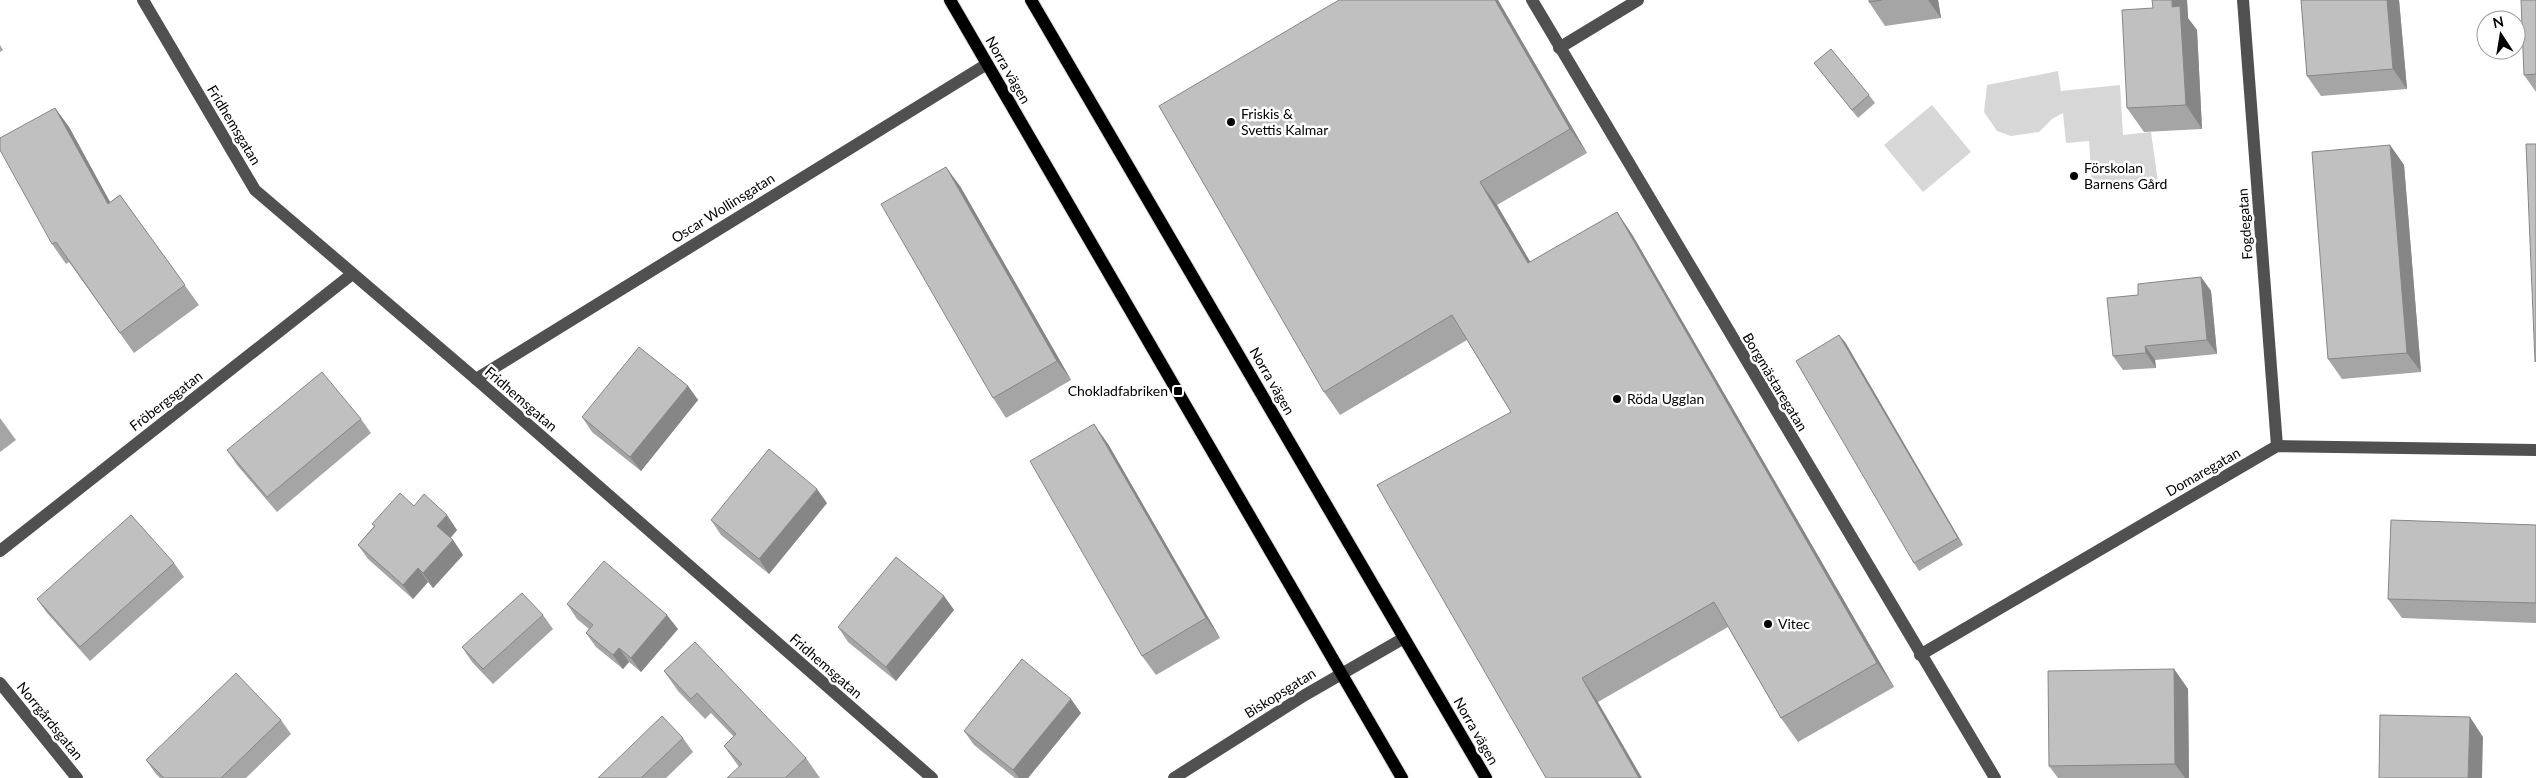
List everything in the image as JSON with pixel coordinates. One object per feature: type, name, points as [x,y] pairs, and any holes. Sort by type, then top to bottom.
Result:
[{"type":"main road","name":"Norra vägen","points":[[950,0],[1402,778]]},
{"type":"main road","name":"Norra vägen","points":[[1031,0],[1486,778]]},
{"type":"street","name":"Fridhemsgatan","points":[[143,0],[256,190],[351,275],[476,379],[932,778]]},
{"type":"street","name":"Borgmästaregatan","points":[[1532,0],[1994,778]]},
{"type":"street","points":[[1560,48],[1638,0]]},
{"type":"street","name":"Fogdegatan","points":[[2243,0],[2277,446]]},
{"type":"street","name":"Oscar Wollinsgatan","points":[[476,379],[987,64]]},
{"type":"street","name":"Fröbergsgatan","points":[[0,551],[351,275]]},
{"type":"street","points":[[2277,446],[2536,450]]},
{"type":"street","name":"Domaregatan","points":[[1920,655],[2277,446]]},
{"type":"street","name":"Biskopsgatan","points":[[1174,778],[1342,673],[1404,638]]},
{"type":"street","name":"Norrgårdsgatan","points":[[0,683],[78,778]]},
{"type":"shaded area","points":[[2058,71],[2061,91],[2120,85],[2123,135],[2151,132],[2158,182],[2092,188],[2089,141],[2066,143],[2063,113],[2052,119],[2039,132],[2011,136],[1997,131],[1984,112],[1987,85]]},
{"type":"shaded area","points":[[1932,105],[1971,152],[1923,192],[1884,145]]},
{"type":"building","name":"Röda Ugglan","points":[[1339,0],[1495,0],[1570,129],[1480,182],[1528,263],[1617,212],[1877,663],[1781,718],[1714,602],[1582,678],[1639,778],[1546,778],[1377,485],[1511,412],[1452,315],[1324,392],[1159,106]]},
{"type":"building","points":[[2152,0],[2172,0],[2172,7],[2180,6],[2186,105],[2127,108],[2122,10],[2153,8]]},
{"type":"building","points":[[2301,0],[2387,0],[2393,69],[2307,76]]},
{"type":"building","points":[[2521,0],[2536,0],[2536,74],[2524,75],[2523,60],[2526,60],[2526,10],[2521,10]]},
{"type":"building","points":[[1831,49],[1869,95],[1852,110],[1814,63]]},
{"type":"building","points":[[55,108],[108,204],[120,195],[185,285],[120,333],[56,242],[52,244],[0,150],[0,138]]},
{"type":"building","points":[[2526,144],[2536,144],[2535,362]]},
{"type":"building","points":[[2390,145],[2407,353],[2328,359],[2312,152]]},
{"type":"building","points":[[946,167],[1057,361],[993,398],[881,204]]},
{"type":"building","points":[[2201,277],[2207,340],[2145,346],[2146,353],[2113,356],[2107,298],[2138,295],[2138,284]]},
{"type":"building","points":[[1839,335],[1958,538],[1914,563],[1796,361]]},
{"type":"building","points":[[639,347],[688,386],[630,457],[582,417]]},
{"type":"building","points":[[322,372],[361,419],[267,497],[227,450]]},
{"type":"building","points":[[1094,424],[1206,618],[1142,656],[1030,461]]},
{"type":"building","points":[[769,449],[817,489],[759,559],[711,520]]},
{"type":"building","points":[[400,493],[414,506],[424,494],[447,515],[437,526],[453,540],[423,573],[418,568],[403,585],[358,545],[375,526],[372,524]]},
{"type":"building","points":[[131,515],[174,563],[80,647],[37,599]]},
{"type":"building","points":[[2391,520],[2536,525],[2536,603],[2388,599]]},
{"type":"building","points":[[896,557],[944,596],[886,667],[838,627]]},
{"type":"building","points":[[604,561],[667,615],[631,658],[619,648],[613,655],[586,633],[593,625],[567,604]]},
{"type":"building","points":[[522,593],[543,615],[483,669],[462,647]]},
{"type":"building","points":[[695,642],[806,758],[785,778],[727,778],[742,764],[724,746],[736,734],[697,693],[691,699],[664,671]]},
{"type":"building","points":[[1022,659],[1071,699],[1013,770],[964,731]]},
{"type":"building","points":[[2174,669],[2175,764],[2049,766],[2048,671]]},
{"type":"building","points":[[236,673],[281,720],[221,778],[164,778],[146,760]]},
{"type":"building","points":[[2380,715],[2470,717],[2468,778],[2379,778]]},
{"type":"building","points":[[662,716],[683,738],[641,778],[598,778]]},
{"type":"place","name":"Friskis & Svettis Kalmar","points":[[1231,122]]},
{"type":"place","name":"Förskolan Barnens Gård","points":[[2074,176]]},
{"type":"place","name":"Chokladfabriken","points":[[1178,391]]},
{"type":"place","name":"Röda Ugglan","points":[[1617,399]]},
{"type":"place","name":"Vitec","points":[[1768,624]]}]
